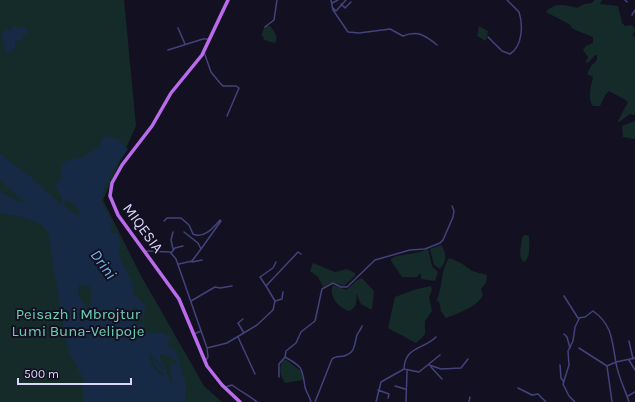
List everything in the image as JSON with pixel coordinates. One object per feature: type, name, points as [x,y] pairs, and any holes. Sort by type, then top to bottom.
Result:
[{"type":"main road","name":"MIQESIA","points":[[228,0],[203,52],[175,89],[152,126],[127,158],[111,187],[110,196],[115,211],[179,299],[204,361],[213,375],[240,402]]},
{"type":"street","points":[[266,27],[274,20],[277,0]]},
{"type":"street","points":[[331,0],[332,7],[344,28],[350,32],[390,29],[403,36],[411,33],[423,35],[437,45]]},
{"type":"street","points":[[332,3],[338,0]]},
{"type":"street","points":[[332,7],[336,11],[346,0]]},
{"type":"street","points":[[488,37],[502,51],[510,54],[514,52],[521,40],[519,12],[507,0]]},
{"type":"street","points":[[341,4],[345,8],[351,2]]},
{"type":"street","points":[[632,14],[635,10]]},
{"type":"street","points":[[178,28],[185,44]]},
{"type":"street","points":[[168,50],[203,39],[209,39]]},
{"type":"street","points":[[203,52],[205,53],[206,62],[211,72],[223,86],[236,86],[239,88],[227,116]]},
{"type":"street","points":[[279,378],[279,364],[286,351],[296,343],[301,332],[315,321],[322,289],[333,283],[341,287],[347,287],[375,260],[410,250],[425,249],[440,243],[443,240],[453,217],[454,211],[452,206]]},
{"type":"street","points":[[164,221],[170,218],[182,218],[189,226],[191,232],[198,236],[207,232],[221,220],[222,222],[193,260],[189,262]]},
{"type":"street","points":[[171,253],[173,249],[171,240],[173,232]]},
{"type":"street","points":[[184,232],[198,243],[201,249]]},
{"type":"street","points":[[173,249],[183,246]]},
{"type":"street","points":[[144,252],[171,253]]},
{"type":"street","points":[[266,286],[298,252],[301,254]]},
{"type":"street","points":[[171,253],[179,264],[207,348],[208,357],[204,361]]},
{"type":"street","points":[[179,264],[202,260]]},
{"type":"street","points":[[207,348],[226,344],[257,325],[274,310],[275,301],[260,277],[273,268],[276,262]]},
{"type":"street","points":[[191,301],[215,287],[220,288],[232,286]]},
{"type":"street","points":[[275,301],[282,299],[283,292]]},
{"type":"street","points":[[564,296],[574,309],[576,316],[580,318]]},
{"type":"street","points":[[575,402],[566,392],[564,382],[569,365],[568,351],[575,334],[575,327],[580,318],[593,311],[607,325],[615,347],[616,362],[629,402]]},
{"type":"street","points":[[244,318],[238,323],[244,333]]},
{"type":"street","points":[[315,402],[330,362],[333,358],[346,355],[354,350],[357,335],[362,326]]},
{"type":"street","points":[[194,334],[201,331]]},
{"type":"street","points":[[564,334],[567,337],[570,348]]},
{"type":"street","points":[[238,337],[255,374]]},
{"type":"street","points":[[404,369],[405,361],[411,352],[430,342],[436,337]]},
{"type":"street","points":[[607,366],[616,362],[634,358],[629,341]]},
{"type":"street","points":[[578,348],[607,366]]},
{"type":"street","points":[[404,369],[407,371],[420,372],[430,366],[440,355]]},
{"type":"street","points":[[284,357],[293,362],[304,372],[306,390],[311,402]]},
{"type":"street","points":[[430,366],[441,369],[461,368],[468,359]]},
{"type":"street","points":[[629,360],[635,370]]},
{"type":"street","points":[[560,365],[560,378],[564,382]]},
{"type":"street","points":[[430,366],[442,379]]},
{"type":"street","points":[[607,366],[612,402]]},
{"type":"street","points":[[376,402],[378,389],[381,382],[404,369]]},
{"type":"street","points":[[406,402],[405,389],[407,371]]},
{"type":"street","points":[[225,388],[232,385],[238,391],[245,392],[256,402]]},
{"type":"street","points":[[395,386],[405,389]]},
{"type":"street","points":[[518,388],[532,395],[538,394],[546,402]]},
{"type":"street","points":[[378,389],[389,394],[388,398]]},
{"type":"street","points":[[627,397],[635,392]]},
{"type":"street","points":[[469,402],[470,397]]},
{"type":"green space","name":"Peisazh i Mbrojtur Lumi Buna-Velipoje","points":[[0,0],[124,0],[136,126],[103,200],[140,274],[204,386],[222,402],[0,402]]},
{"type":"green space","points":[[595,0],[602,0],[600,4],[618,6],[622,23],[625,26],[632,25],[635,29],[635,32],[632,34],[635,38],[635,115],[630,114],[619,122],[618,121],[628,102],[626,100],[609,91],[605,95],[600,106],[593,106],[591,103],[590,92],[593,77],[587,74],[591,66],[597,60],[597,55],[595,55],[589,62],[585,63],[588,57],[583,50],[586,46],[593,43],[593,37],[573,29],[569,24],[546,12],[553,7],[560,5],[577,8],[584,4],[592,3]]},
{"type":"green space","points":[[265,26],[270,26],[274,32],[276,36],[275,43],[264,40],[263,36],[261,36]]},
{"type":"green space","points":[[479,26],[488,31],[486,41],[477,36]]},
{"type":"green space","points":[[635,121],[635,139],[623,137],[622,126]]},
{"type":"green space","points":[[525,235],[529,236],[529,254],[524,262],[520,251],[522,237]]},
{"type":"green space","points":[[441,245],[444,251],[445,260],[440,269],[434,265],[430,249]]},
{"type":"green space","points":[[428,249],[432,266],[438,272],[435,281],[421,279],[421,273],[417,277],[402,277],[391,261],[394,257]]},
{"type":"green space","points":[[449,258],[461,263],[472,271],[487,275],[486,283],[481,289],[483,295],[477,303],[466,310],[446,318],[441,311],[439,301],[436,302],[440,291],[444,268]]},
{"type":"green space","points":[[313,263],[335,272],[347,269],[355,273],[355,276],[344,286],[333,282],[323,287],[318,277],[310,271]]},
{"type":"green space","points":[[362,278],[374,291],[372,309],[361,304],[356,293],[355,306],[352,310],[349,311],[345,309],[335,301],[332,293],[333,285],[346,290],[357,280]]},
{"type":"green space","points":[[431,286],[432,290],[429,297],[432,311],[425,321],[424,335],[416,343],[388,328],[395,297],[417,289]]},
{"type":"green space","points":[[285,359],[302,372],[303,380],[285,383],[281,375],[280,368],[282,361]]},
{"type":"water","points":[[14,25],[16,27],[27,28],[27,33],[22,36],[23,40],[15,41],[15,48],[6,54],[2,34],[8,28],[9,32]]},
{"type":"water","name":"Drini","points":[[107,136],[118,139],[128,149],[122,158],[121,157],[109,180],[103,192],[101,202],[113,223],[110,227],[112,233],[116,232],[119,238],[120,245],[118,250],[121,260],[133,284],[134,294],[146,307],[144,313],[144,329],[148,333],[158,332],[166,334],[171,339],[167,342],[170,349],[175,349],[186,384],[185,402],[83,402],[83,378],[70,354],[65,337],[48,232],[33,221],[19,216],[0,213],[0,192],[20,202],[25,202],[0,180],[0,154],[32,178],[61,205],[62,198],[56,188],[56,183],[61,180],[61,169],[65,161],[83,157],[99,147],[102,138]],"holes":[[[65,199],[76,206],[81,214],[77,215],[65,207]],[[78,286],[91,287],[89,312],[79,297]],[[134,305],[142,312],[143,323],[140,326],[136,324],[132,317]],[[149,353],[161,365],[164,371],[153,358],[156,368],[164,373],[164,375],[155,369]],[[161,354],[172,358],[177,362],[177,366],[173,363],[170,366],[172,385],[160,357]]]}]
